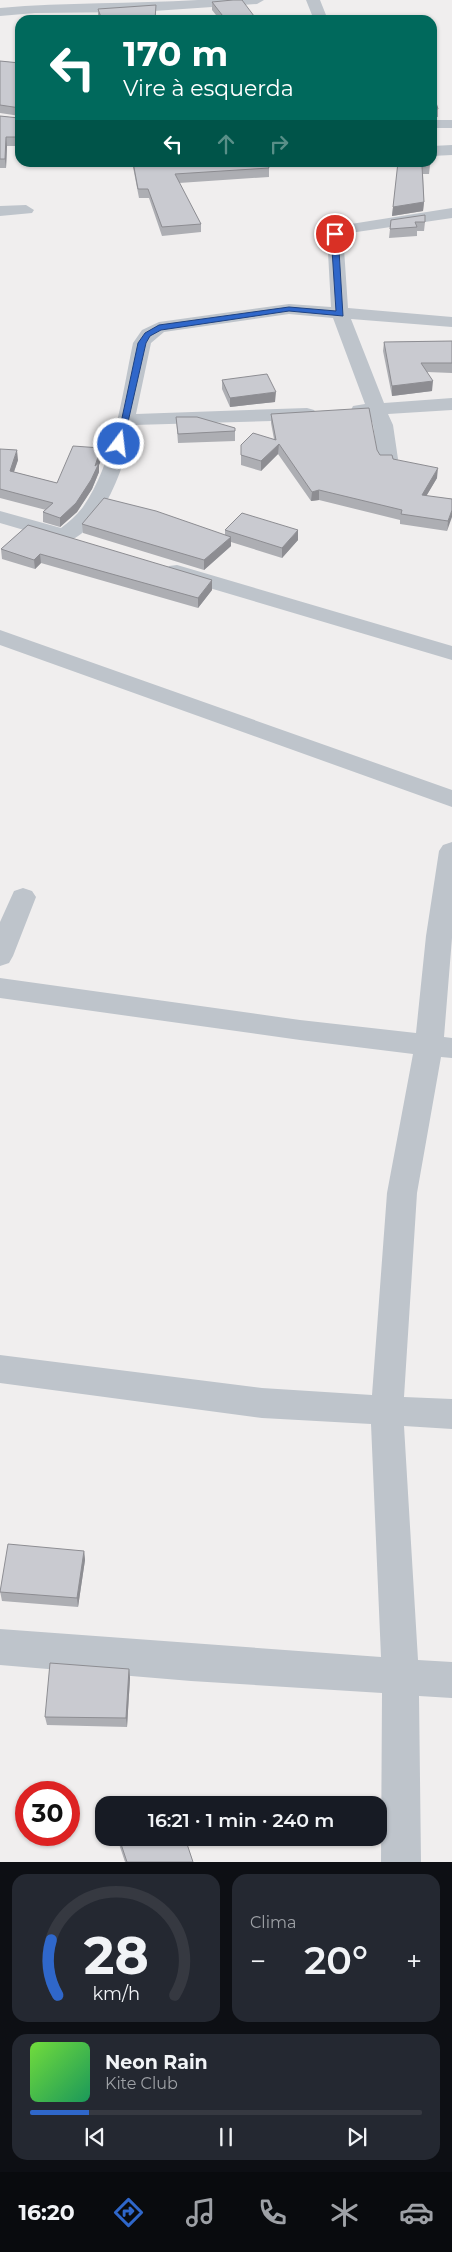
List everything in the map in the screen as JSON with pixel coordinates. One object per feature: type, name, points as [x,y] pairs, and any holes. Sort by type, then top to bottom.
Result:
[{"type":"street","points":[[0,12],[35,9],[88,10],[160,7],[230,0],[257,0]]},
{"type":"street","points":[[313,0],[319,15]]},
{"type":"street","points":[[437,124],[452,124]]},
{"type":"street","points":[[437,151],[452,150]]},
{"type":"street","points":[[0,211],[26,210]]},
{"type":"street","points":[[388,459],[385,435],[340,314],[334,240],[338,230],[452,213]]},
{"type":"street","points":[[0,517],[75,539],[98,497],[115,456],[142,343],[148,334],[159,328],[289,309],[321,310],[340,314],[452,322]]},
{"type":"street","points":[[125,420],[331,412],[452,404]]},
{"type":"street","points":[[160,566],[452,653]]},
{"type":"street","points":[[5,644],[452,799]]},
{"type":"street","points":[[401,1862],[400,1676],[387,1411],[402,1193],[440,1046],[439,936],[452,851]]},
{"type":"street","points":[[0,956],[23,897]]},
{"type":"street","points":[[0,988],[300,1030],[440,1046]]},
{"type":"street","points":[[0,1369],[262,1403],[452,1414]]},
{"type":"street","points":[[0,1646],[191,1663],[452,1680]]},
{"type":"building","points":[[242,0],[253,15],[222,15],[212,2]]},
{"type":"building","points":[[156,5],[155,15],[100,15],[98,9]]},
{"type":"building","points":[[0,61],[15,62],[15,107],[0,105]]},
{"type":"building","points":[[0,116],[15,118],[15,137],[6,137],[5,159],[0,159]]},
{"type":"building","points":[[134,167],[269,168],[175,174],[201,224],[162,227],[148,189],[138,189]]},
{"type":"building","points":[[397,167],[422,167],[424,202],[393,207]]},
{"type":"building","points":[[425,215],[425,222],[415,222],[417,227],[390,229],[391,220]]},
{"type":"building","points":[[452,341],[452,363],[421,363],[433,381],[392,386],[384,342]]},
{"type":"building","points":[[267,374],[276,392],[230,398],[222,380]]},
{"type":"building","points":[[369,408],[377,450],[380,455],[392,455],[393,459],[438,468],[422,495],[452,499],[452,510],[448,521],[401,514],[402,510],[319,490],[312,492],[279,444],[261,461],[241,455],[241,445],[253,433],[276,440],[271,414]]},
{"type":"building","points":[[176,417],[197,417],[235,428],[235,431],[178,434]]},
{"type":"building","points":[[73,446],[101,448],[95,466],[99,463],[91,480],[76,503],[60,518],[43,512],[53,503],[0,489],[0,449],[17,450],[10,471],[57,483]]},
{"type":"building","points":[[104,498],[156,511],[231,537],[204,560],[82,524]]},
{"type":"building","points":[[242,513],[298,530],[282,548],[225,530]]},
{"type":"building","points":[[28,525],[212,580],[198,598],[40,554],[34,560],[1,549]]},
{"type":"building","points":[[8,1544],[84,1551],[77,1598],[0,1592]]},
{"type":"building","points":[[50,1663],[129,1669],[126,1718],[45,1717]]},
{"type":"building","points":[[122,1846],[188,1846],[193,1862],[127,1862]]},
{"type":"route","points":[[119,444],[142,343],[148,334],[159,328],[171,325],[269,311],[306,309],[340,314],[335,234]]}]
